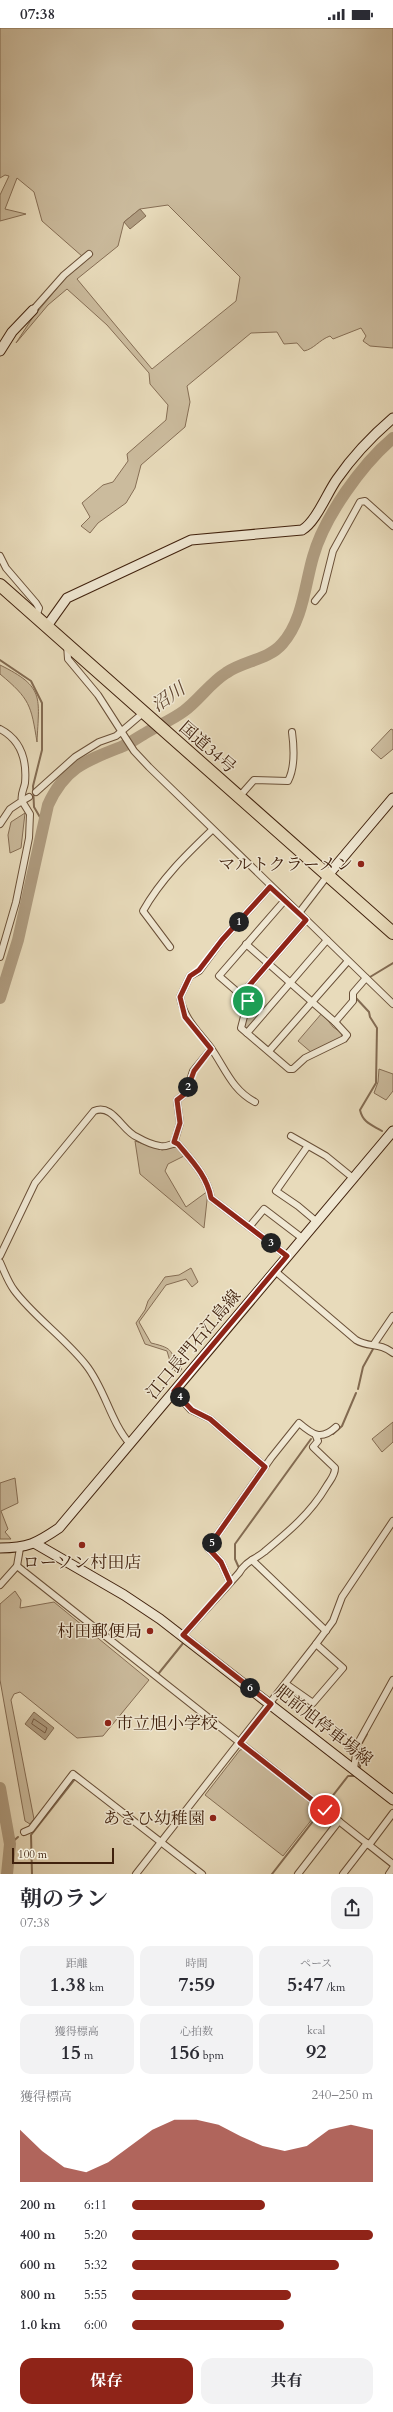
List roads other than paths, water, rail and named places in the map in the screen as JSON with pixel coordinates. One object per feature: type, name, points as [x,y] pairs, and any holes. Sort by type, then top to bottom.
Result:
[{"type":"highway","name":"国道34号","points":[[0,585],[143,714],[166,732],[393,933]]},
{"type":"main road","points":[[0,351],[12,332],[33,310]]},
{"type":"main road","points":[[47,626],[67,598],[191,540],[302,530],[309,526],[323,500],[356,454],[393,418]]},
{"type":"main road","points":[[328,875],[393,798]]},
{"type":"main road","name":"江口長門石江島線","points":[[0,1548],[20,1548],[36,1544],[59,1528],[302,1238],[353,1178],[392,1136]]},
{"type":"main road","name":"肥前旭停車場線","points":[[36,1544],[124,1595],[183,1635],[393,1800]]},
{"type":"street","points":[[33,310],[64,274],[89,254]]},
{"type":"street","points":[[315,601],[323,591],[333,551],[360,502],[365,501],[393,526]]},
{"type":"street","points":[[0,556],[6,568],[36,603],[39,608],[36,616]]},
{"type":"street","points":[[67,645],[66,652],[68,659],[81,672],[123,731],[134,751],[270,887],[393,1004]]},
{"type":"street","points":[[36,792],[75,757],[123,731],[143,714]]},
{"type":"street","points":[[0,729],[15,738],[19,745],[25,774],[22,801],[30,814],[28,838],[16,902],[0,957]]},
{"type":"street","points":[[239,796],[254,780],[288,781],[291,776],[294,745],[292,732]]},
{"type":"street","points":[[0,824],[10,809],[22,801],[30,798]]},
{"type":"street","points":[[170,947],[143,911],[166,877],[193,847],[212,830]]},
{"type":"street","points":[[299,913],[328,875]]},
{"type":"street","points":[[255,1102],[230,1081],[211,1049],[185,1017],[180,997],[182,988],[190,976],[199,970],[222,940],[270,887]]},
{"type":"street","points":[[263,1014],[219,976],[285,900]]},
{"type":"street","points":[[241,995],[306,920]]},
{"type":"street","points":[[247,1033],[327,940]]},
{"type":"street","points":[[246,944],[335,1022],[347,1035],[344,1039],[305,1058],[293,1069],[289,1069],[241,1028],[248,1001]]},
{"type":"street","points":[[268,1052],[348,961]]},
{"type":"street","points":[[335,1022],[353,1001],[353,993],[366,978]]},
{"type":"street","points":[[174,1142],[180,1123],[177,1100],[186,1093],[194,1071],[211,1049]]},
{"type":"street","points":[[0,1256],[35,1183],[94,1111],[99,1109],[108,1111],[134,1137],[161,1147],[174,1142]]},
{"type":"street","points":[[291,1136],[307,1147],[326,1156],[353,1178]]},
{"type":"street","points":[[174,1142],[178,1144],[198,1169],[208,1185],[211,1198],[250,1226],[287,1256]]},
{"type":"street","points":[[307,1147],[276,1191],[298,1206],[316,1222]]},
{"type":"street","points":[[250,1226],[264,1209],[302,1238]]},
{"type":"street","points":[[0,1262],[13,1290],[68,1344],[93,1375],[105,1395],[116,1424],[130,1444]]},
{"type":"street","points":[[275,1270],[356,1340],[361,1343],[381,1345],[393,1353]]},
{"type":"street","points":[[374,1344],[393,1316]]},
{"type":"street","points":[[174,1391],[192,1410],[210,1419],[265,1467]]},
{"type":"street","points":[[183,1635],[230,1582],[243,1565],[252,1560],[301,1521],[317,1502],[335,1474],[335,1468],[313,1447],[318,1441],[316,1436],[299,1423],[265,1467],[208,1548],[221,1562],[230,1582]]},
{"type":"street","points":[[316,1436],[326,1435],[336,1428]]},
{"type":"street","points":[[136,1874],[271,1704],[326,1631],[333,1621],[342,1597],[393,1521]]},
{"type":"street","points":[[0,1585],[17,1566],[20,1548]]},
{"type":"street","points":[[252,1560],[326,1631]]},
{"type":"street","points":[[17,1566],[393,1864]]},
{"type":"street","points":[[286,1684],[313,1703],[343,1668],[316,1644]]},
{"type":"street","points":[[354,1770],[357,1745],[393,1680]]},
{"type":"street","points":[[24,1832],[31,1828],[73,1774],[202,1874]]},
{"type":"street","points":[[342,1874],[393,1813]]},
{"type":"street","points":[[298,1874],[339,1821]]},
{"type":"street","points":[[389,1874],[393,1868]]},
{"type":"water","points":[[140,209],[146,216],[130,229],[124,222]]},
{"type":"water","points":[[34,1712],[54,1728],[45,1740],[25,1724]]},
{"type":"waterway","name":"沼川","points":[[0,998],[18,940],[48,805],[62,782],[77,767],[127,744],[179,714],[189,707],[226,673],[270,654],[282,644],[295,624],[318,541],[326,525],[357,477],[369,462],[393,438]]},
{"type":"waterway","points":[[0,660],[31,681],[42,703],[42,750],[33,786],[34,807],[44,824]]},
{"type":"waterway","points":[[370,977],[393,963]]},
{"type":"waterway","points":[[356,998],[369,1012],[370,1017],[377,1028],[376,1083],[360,1110],[366,1121],[382,1131]]},
{"type":"waterway","points":[[358,1389],[363,1367],[373,1349]]},
{"type":"waterway","points":[[333,1434],[342,1426],[356,1393]]},
{"type":"waterway","points":[[235,1573],[239,1568],[235,1559],[235,1544],[311,1439]]},
{"type":"waterway","points":[[159,1673],[184,1642]]},
{"type":"waterway","points":[[362,1743],[367,1734]]},
{"type":"waterway","points":[[360,1747],[360,1767]]},
{"type":"waterway","points":[[272,1874],[348,1776],[354,1776]]},
{"type":"waterway","points":[[32,1874],[31,1835],[75,1779]]},
{"type":"waterway","name":"沼川","points":[[0,1788],[10,1844],[7,1874]]},
{"type":"waterway","points":[[10,1844],[18,1837]]},
{"type":"place","name":"マルトクラーメン","points":[[361,864]]},
{"type":"place","name":"ローソン村田店","points":[[82,1545]]},
{"type":"place","name":"村田郵便局","points":[[150,1631]]},
{"type":"place","name":"市立旭小学校","points":[[108,1723]]},
{"type":"place","name":"あさひ幼稚園","points":[[213,1818]]}]
